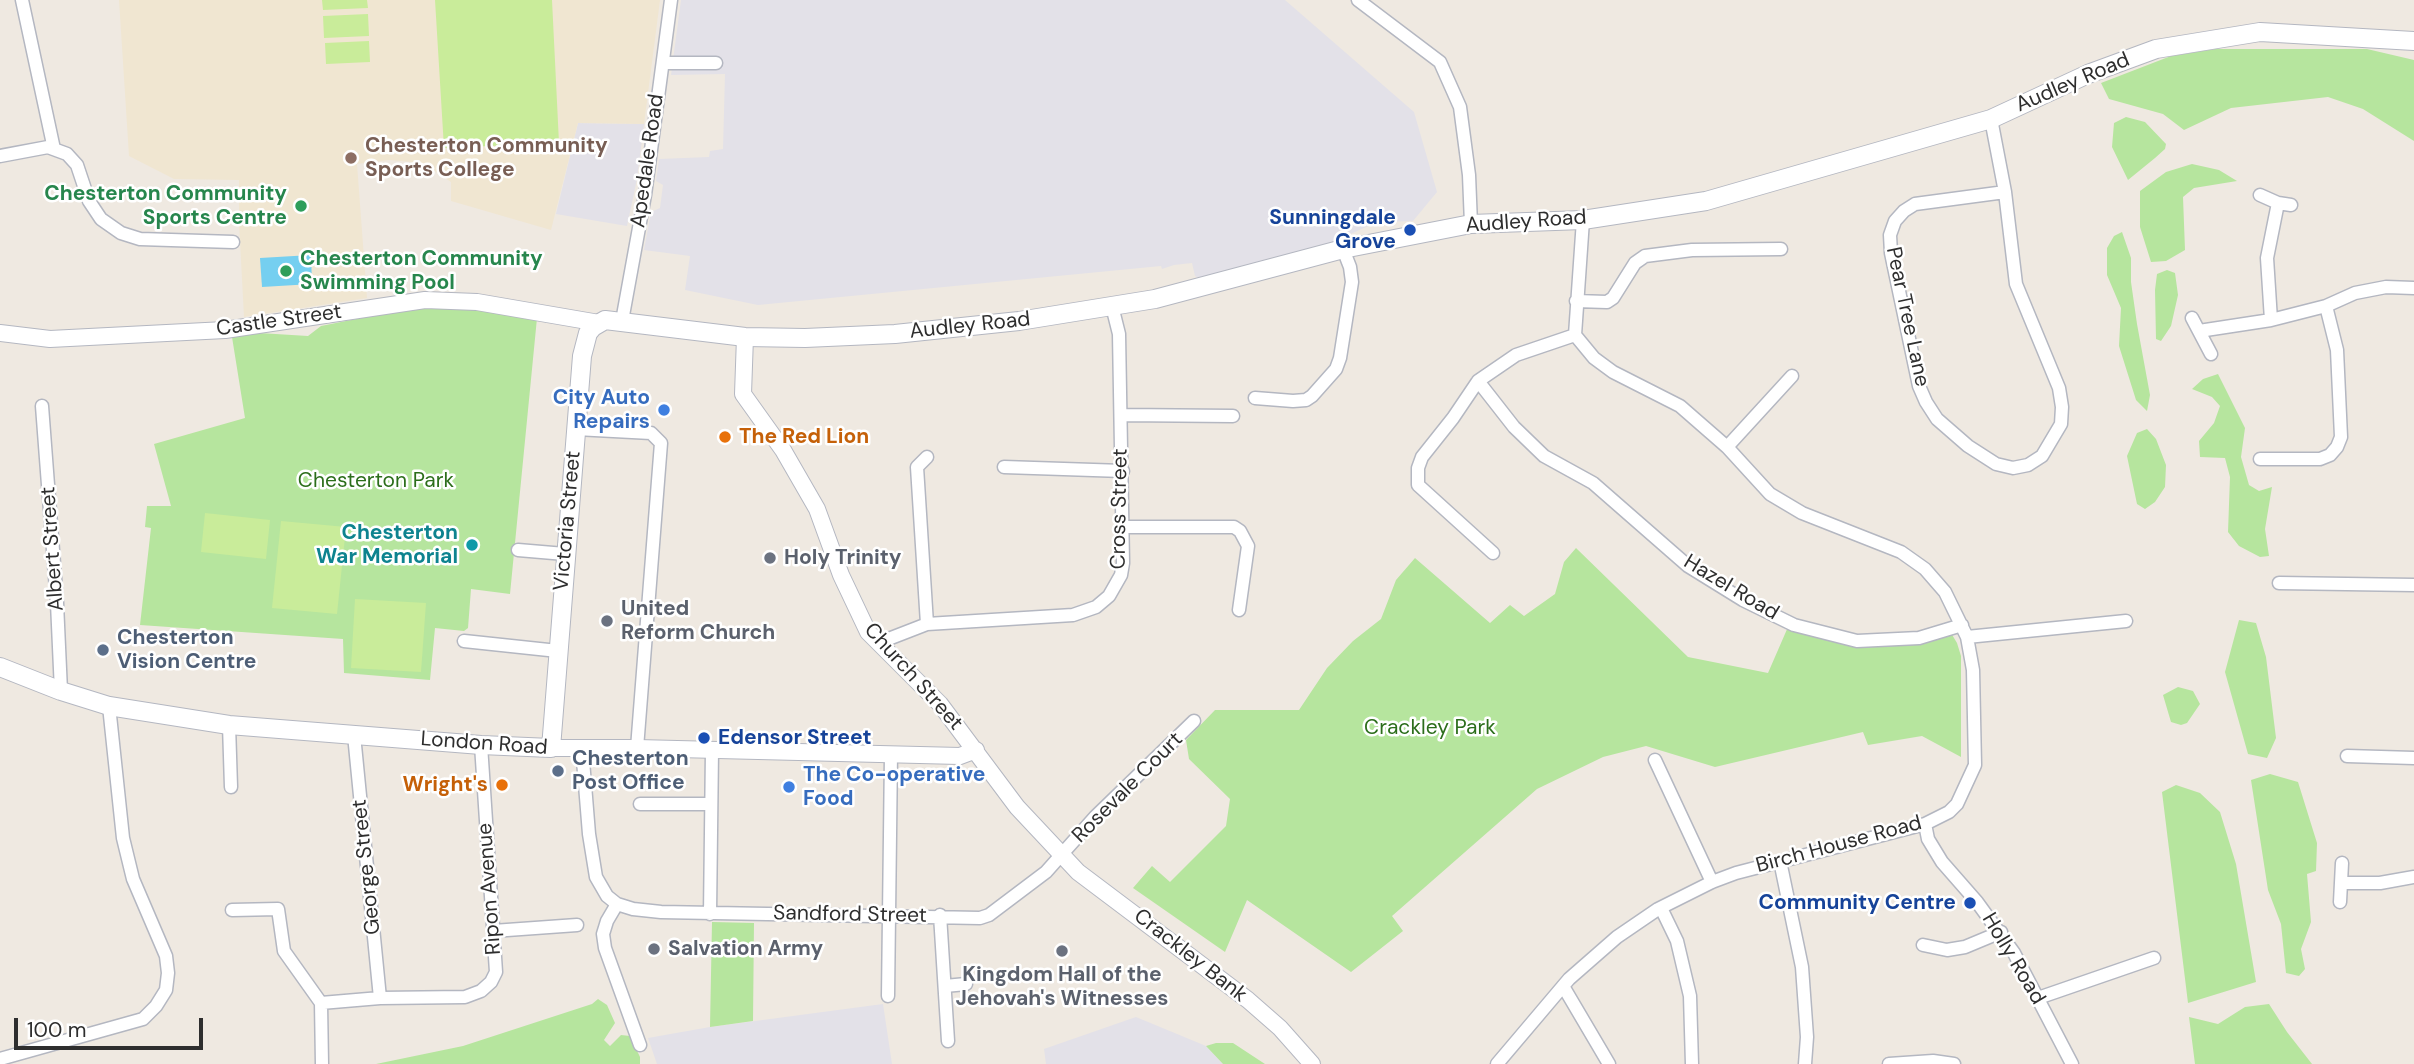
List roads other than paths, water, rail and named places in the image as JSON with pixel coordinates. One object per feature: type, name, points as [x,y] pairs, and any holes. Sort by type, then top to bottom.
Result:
[{"type":"main road","name":"Audley Road","points":[[622,321],[745,337],[846,338],[1019,321],[1190,291],[1343,248],[1471,224],[1583,220],[1706,201],[1991,119],[2088,74],[2156,49],[2260,32],[2414,41]]},
{"type":"main road","points":[[598,323],[605,320],[622,321]]},
{"type":"main road","name":"Victoria Street","points":[[551,748],[565,554],[585,342],[588,332],[598,323]]},
{"type":"main road","name":"London Road","points":[[0,667],[109,706],[229,725],[551,748]]},
{"type":"street","points":[[22,0],[54,149]]},
{"type":"street","name":"Apedale Road","points":[[622,321],[645,195],[671,0]]},
{"type":"street","points":[[1358,0],[1440,62],[1460,107],[1469,175],[1471,224]]},
{"type":"street","points":[[663,63],[716,63]]},
{"type":"street","name":"Pear Tree Lane","points":[[1991,119],[2005,192],[2016,284],[2059,388],[2062,407],[2061,424],[2042,456],[2028,465],[2013,468],[1996,464],[1968,446],[1937,419],[1926,402],[1919,386],[1890,245],[1890,234],[1895,220],[1915,204],[2005,192]]},
{"type":"street","points":[[0,156],[48,147],[68,154],[77,165],[89,201],[101,219],[121,233],[140,239],[233,242]]},
{"type":"street","points":[[2260,195],[2285,204],[2267,258],[2271,320]]},
{"type":"street","points":[[1493,553],[1418,485],[1418,468],[1422,457],[1478,381],[1516,355],[1575,335],[1583,220]]},
{"type":"street","points":[[1255,398],[1306,400],[1336,369],[1352,282],[1343,248]]},
{"type":"street","points":[[1576,301],[1607,302],[1614,299],[1635,263],[1645,256],[1692,250],[1781,249]]},
{"type":"street","points":[[2199,331],[2271,320],[2326,306],[2355,293],[2386,287],[2414,288]]},
{"type":"street","name":"Castle Street","points":[[0,333],[50,339],[225,330],[425,300],[477,302],[598,323]]},
{"type":"street","name":"Cross Street","points":[[878,643],[927,624],[1073,615],[1096,607],[1109,596],[1121,575],[1123,527],[1119,334],[1112,306]]},
{"type":"street","points":[[2259,458],[2320,459],[2330,455],[2337,447],[2341,437],[2337,350],[2326,306]]},
{"type":"street","points":[[2192,318],[2211,354]]},
{"type":"street","name":"Birch House Road","points":[[1497,1064],[1563,985],[1617,937],[1661,908],[1712,882],[1780,861],[1925,824],[1950,812],[1957,804],[1975,765],[1973,670],[1965,631],[1945,592],[1925,569],[1901,552],[1802,513],[1770,494],[1727,447],[1680,407],[1604,365],[1594,358],[1575,335]]},
{"type":"street","name":"Church Street","points":[[745,337],[743,394],[782,450],[817,509],[859,618],[878,643],[940,704],[1017,807],[1062,855]]},
{"type":"street","points":[[1727,447],[1792,376]]},
{"type":"street","name":"Hazel Road","points":[[1478,381],[1514,427],[1544,456],[1593,483],[1688,566],[1743,600],[1794,625],[1857,641],[2126,621]]},
{"type":"street","name":"Albert Street","points":[[42,406],[61,691]]},
{"type":"street","points":[[1121,415],[1233,416]]},
{"type":"street","points":[[576,429],[651,433],[661,443],[637,748]]},
{"type":"street","points":[[927,457],[917,467],[927,624]]},
{"type":"street","points":[[1004,467],[1123,471]]},
{"type":"street","points":[[1123,527],[1234,527],[1240,531],[1248,546],[1239,610]]},
{"type":"street","points":[[518,550],[565,554]]},
{"type":"street","points":[[2278,583],[2414,585]]},
{"type":"street","points":[[464,641],[558,651]]},
{"type":"street","points":[[0,1059],[143,1019],[156,1006],[166,990],[166,956],[133,880],[123,838],[109,706]]},
{"type":"street","name":"Rosevale Court","points":[[1062,855],[1112,799],[1194,721]]},
{"type":"street","points":[[229,725],[231,787]]},
{"type":"street","name":"George Street","points":[[354,735],[380,998]]},
{"type":"street","name":"Ripon Avenue","points":[[321,1003],[380,998],[465,997],[481,991],[491,982],[496,972],[481,745]]},
{"type":"street","name":"London Road","points":[[551,748],[960,756],[976,750]]},
{"type":"street","points":[[582,748],[589,834],[596,877],[607,896],[617,904],[603,934],[605,948],[640,1045]]},
{"type":"street","points":[[710,914],[712,750]]},
{"type":"street","points":[[888,996],[891,754]]},
{"type":"street","points":[[2347,756],[2414,758]]},
{"type":"street","points":[[1655,760],[1712,882]]},
{"type":"street","points":[[640,804],[712,803]]},
{"type":"street","name":"Holly Road","points":[[1925,824],[1928,839],[1942,862],[2001,932],[2072,1064]]},
{"type":"street","name":"Sandford Street","points":[[617,904],[632,909],[710,914],[940,915],[979,918],[989,915],[1046,873],[1062,855]]},
{"type":"street","name":"Crackley Bank","points":[[1062,855],[1079,872],[1248,1000],[1280,1028],[1312,1064]]},
{"type":"street","points":[[1780,861],[1802,967],[1807,1037],[1805,1064]]},
{"type":"street","points":[[2340,902],[2342,863]]},
{"type":"street","points":[[2341,883],[2380,883],[2414,877]]},
{"type":"street","points":[[1661,908],[1677,941],[1690,996],[1692,1064]]},
{"type":"street","points":[[232,910],[278,909],[284,951],[321,1003],[322,1064]]},
{"type":"street","points":[[940,915],[948,1041]]},
{"type":"street","points":[[493,931],[577,925]]},
{"type":"street","points":[[1923,945],[1947,950],[1965,947],[2001,932]]},
{"type":"street","points":[[2038,998],[2154,958]]},
{"type":"street","points":[[945,986],[966,984]]},
{"type":"street","points":[[1563,985],[1609,1064]]},
{"type":"street","points":[[1889,1064],[1933,1061],[1954,1064]]},
{"type":"water","name":"Chesterton Community Swimming Pool","points":[[311,255],[312,284],[262,287],[260,258]]},
{"type":"place","name":"Chesterton Community Sports College","points":[[351,158]]},
{"type":"place","name":"Chesterton Community Sports Centre","points":[[301,206]]},
{"type":"place","name":"Sunningdale Grove","points":[[1410,230]]},
{"type":"place","name":"Chesterton Community Swimming Pool","points":[[286,271]]},
{"type":"place","name":"City Auto Repairs","points":[[664,410]]},
{"type":"place","name":"The Red Lion","points":[[725,437]]},
{"type":"place","name":"Chesterton War Memorial","points":[[472,545]]},
{"type":"place","name":"Holy Trinity","points":[[770,558]]},
{"type":"place","name":"United Reform Church","points":[[607,621]]},
{"type":"place","name":"Chesterton Vision Centre","points":[[103,650]]},
{"type":"place","name":"Edensor Street","points":[[704,738]]},
{"type":"place","name":"Chesterton Post Office","points":[[558,771]]},
{"type":"place","name":"Wright's","points":[[502,785]]},
{"type":"place","name":"The Co-operative Food","points":[[789,787]]},
{"type":"place","name":"Community Centre","points":[[1970,903]]},
{"type":"place","name":"Salvation Army","points":[[654,949]]},
{"type":"place","name":"Kingdom Hall of the Jehovah's Witnesses","points":[[1062,951]]},
{"type":"park label","name":"Chesterton Park","points":[[376,481]]},
{"type":"park label","name":"Crackley Park","points":[[1430,728]]}]
